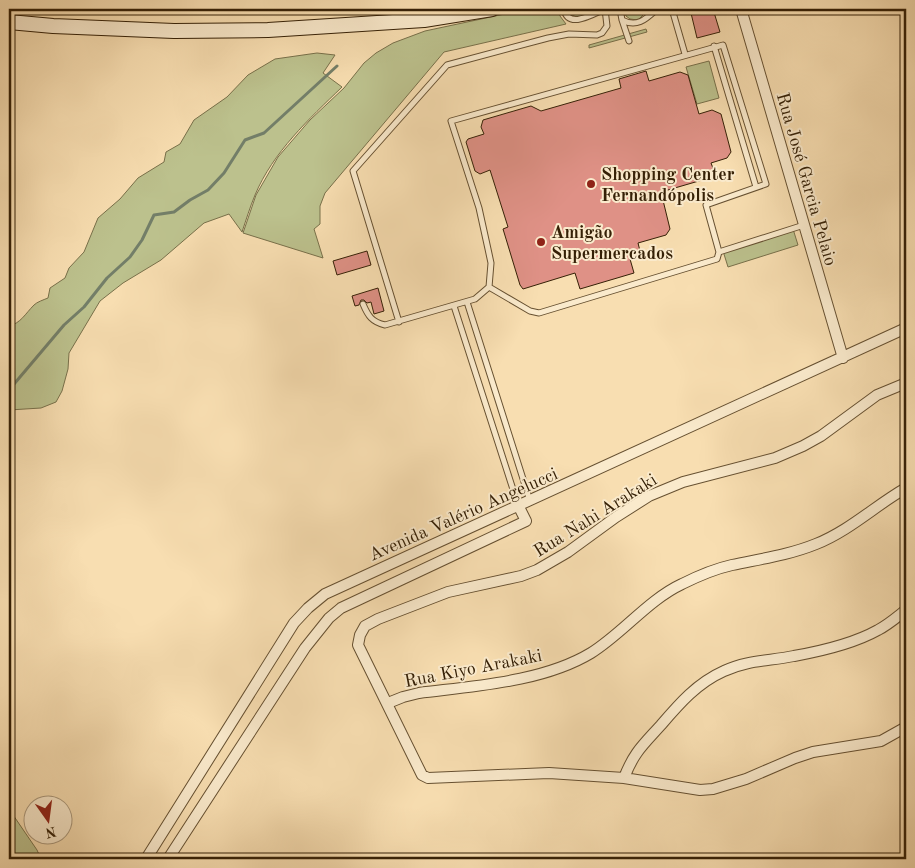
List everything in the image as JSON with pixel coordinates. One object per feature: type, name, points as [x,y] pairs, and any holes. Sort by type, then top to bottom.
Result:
[{"type":"main road","points":[[382,23],[388,9]]},
{"type":"main road","points":[[9,22],[53,26],[174,31],[268,30],[424,20],[492,9]]},
{"type":"street","name":"Rua José Garcia Pelaio","points":[[741,9],[843,358]]},
{"type":"street","name":"Avenida Valério Angelucci","points":[[146,859],[294,623],[325,594],[530,502],[906,328]]},
{"type":"street","name":"Rua Nahi Arakaki","points":[[388,703],[358,645],[360,634],[365,626],[378,619],[448,592],[521,576],[537,570],[568,552],[616,517],[650,496],[683,482],[775,458],[803,446],[821,436],[878,395],[906,383]]},
{"type":"street","name":"Rua Kiyo Arakaki","points":[[388,703],[413,694],[515,680],[564,666],[592,652],[676,587],[724,567],[773,558],[819,543],[843,530],[906,488]]},
{"type":"street","name":"Avenida Valério Angelucci","points":[[168,859],[305,648],[333,613],[526,521],[519,507]]},
{"type":"street","points":[[624,778],[632,758],[641,746],[684,699],[714,676],[740,664],[800,655],[855,640],[878,630],[906,610]]},
{"type":"street","points":[[388,703],[422,775],[433,778],[549,773],[624,778],[700,790],[713,789],[746,779],[813,752],[881,741],[906,727]]},
{"type":"lane","points":[[399,322],[353,171],[447,65],[568,34],[597,35],[602,33],[607,26],[605,9],[593,16],[575,20],[565,14],[564,9]]},
{"type":"lane","points":[[620,9],[629,41]]},
{"type":"lane","points":[[622,20],[630,23],[641,22],[657,9]]},
{"type":"lane","points":[[672,9],[685,54]]},
{"type":"lane","points":[[363,304],[372,320],[385,325],[467,302],[480,297],[489,287],[491,263],[488,249],[478,208],[451,121],[685,54],[721,44],[724,45],[766,183],[706,204],[719,252],[716,259],[539,313],[530,311],[489,287]]},
{"type":"lane","points":[[714,46],[756,187]]},
{"type":"lane","points":[[719,252],[804,225]]},
{"type":"lane","points":[[467,302],[530,502]]},
{"type":"lane","points":[[454,306],[519,507]]},
{"type":"green space","points":[[528,9],[558,9],[560,16],[566,24],[444,52],[325,193],[320,206],[320,224],[314,229],[323,258],[243,233],[256,195],[278,157],[310,120],[344,88],[364,63],[376,53],[393,43],[425,31]]},
{"type":"green space","points":[[569,9],[591,9],[594,12],[578,18],[572,15]]},
{"type":"green space","points":[[626,9],[649,9],[638,20],[630,19],[626,16],[624,11]]},
{"type":"green space","points":[[646,29],[647,32],[589,48],[589,45]]},
{"type":"green space","points":[[317,53],[335,55],[323,73],[342,87],[293,137],[272,164],[255,195],[242,232],[229,214],[204,223],[161,260],[123,283],[100,301],[69,353],[68,369],[62,391],[56,402],[41,408],[9,410],[9,326],[20,320],[35,304],[48,298],[50,288],[65,278],[69,268],[84,252],[98,218],[120,199],[138,178],[164,162],[166,152],[180,144],[194,120],[227,97],[248,75],[275,59]]},
{"type":"green space","points":[[709,61],[719,98],[697,104],[686,67]]},
{"type":"green space","points":[[793,229],[798,245],[728,267],[723,251]]},
{"type":"green space","points":[[9,809],[22,828],[22,846],[34,846],[41,859],[9,859]]},
{"type":"building","points":[[690,9],[713,9],[720,32],[697,38]]},
{"type":"building","name":"Shopping Center Fernandópolis","points":[[646,71],[649,81],[680,72],[688,75],[699,114],[712,110],[721,114],[731,152],[727,158],[711,163],[716,176],[661,192],[670,229],[666,235],[638,243],[640,251],[636,257],[630,259],[634,273],[580,289],[575,273],[523,289],[520,285],[503,229],[508,227],[490,170],[480,174],[475,171],[466,142],[468,139],[484,134],[481,127],[483,120],[531,106],[541,111],[621,88],[619,79]]},
{"type":"building","points":[[367,251],[371,265],[337,275],[333,261]]},
{"type":"building","points":[[378,288],[384,311],[374,314],[371,302],[367,303],[364,300],[361,300],[359,305],[355,306],[352,296]]},
{"type":"waterway","points":[[9,390],[64,325],[84,307],[107,278],[130,257],[142,240],[154,215],[174,212],[208,190],[224,173],[245,140],[264,133],[337,66]]},
{"type":"place","name":"Shopping Center Fernandópolis","points":[[591,184]]},
{"type":"place","name":"Amigão Supermercados","points":[[541,242]]}]
